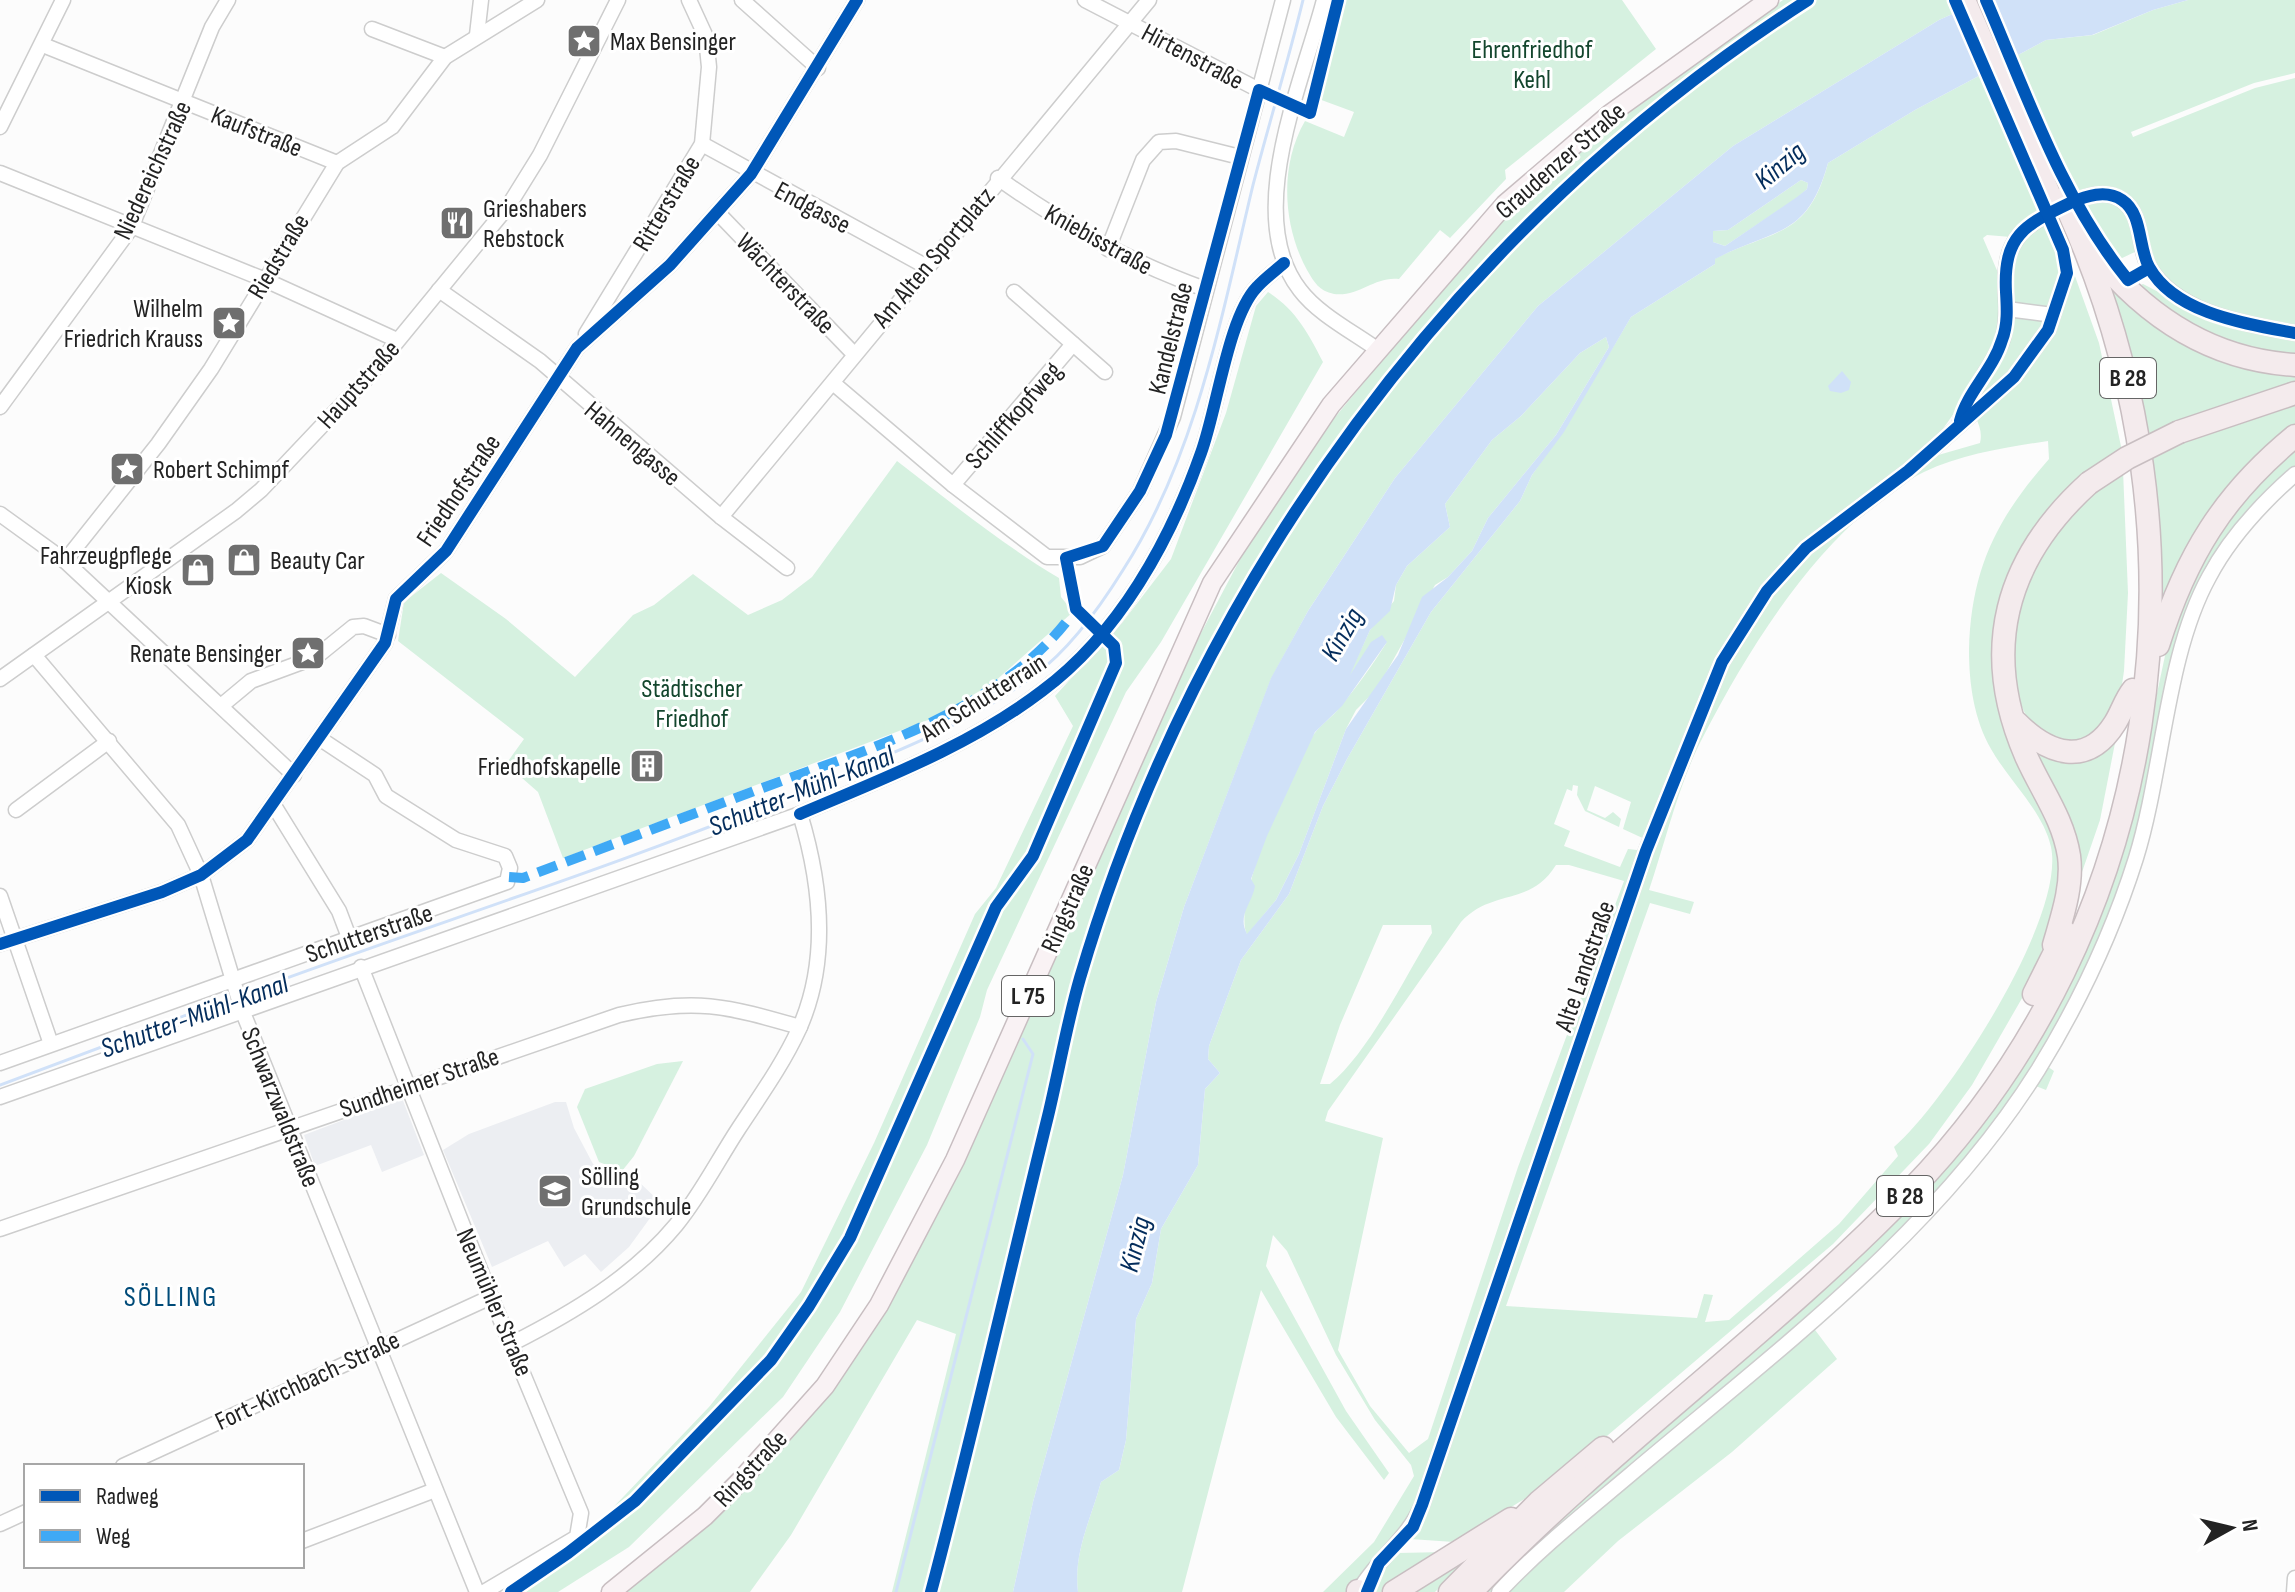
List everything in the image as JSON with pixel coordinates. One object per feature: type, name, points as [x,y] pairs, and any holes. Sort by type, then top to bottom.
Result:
[{"type":"highway","name":"B 28","points":[[1471,1592],[1556,1510],[1841,1260],[1915,1186],[1985,1101],[2036,1022],[2087,917],[2123,809],[2149,673],[2151,532],[2140,437],[2112,322],[1964,0]]},
{"type":"highway","name":"B 28","points":[[1975,0],[2046,173]]},
{"type":"highway","name":"B 28","points":[[1450,1592],[1539,1502],[1786,1293],[1882,1201],[1975,1092],[2046,974],[2095,856],[2124,747],[2138,565],[2131,469],[2115,379],[2064,212]]},
{"type":"highway","points":[[2064,212],[2121,285],[2167,323],[2215,348],[2248,359],[2295,365]]},
{"type":"highway","points":[[2046,974],[2062,916],[2069,860],[2064,829],[2026,756],[2013,720],[2002,673],[2002,645],[2012,592],[2024,563],[2046,527],[2089,483],[2127,458],[2179,432],[2295,393]]},
{"type":"highway","points":[[2149,673],[2181,578],[2211,524],[2237,489],[2295,436]]},
{"type":"highway","points":[[2013,720],[2043,746],[2074,752],[2095,745],[2106,736],[2128,699]]},
{"type":"highway","points":[[1394,1592],[1539,1502]]},
{"type":"main road","name":"Graudenzer Straße","points":[[1378,350],[1512,197],[1610,114],[1769,0]]},
{"type":"main road","name":"Ringstraße","points":[[611,1592],[705,1516],[740,1481],[825,1386],[879,1305],[955,1160],[1212,583],[1331,405],[1378,350]]},
{"type":"street","points":[[0,127],[63,0]]},
{"type":"street","name":"Niedereichstraße","points":[[0,407],[131,228],[185,102],[212,27],[228,0]]},
{"type":"street","points":[[477,35],[481,0]]},
{"type":"street","name":"Riedstraße","points":[[65,561],[158,444],[211,369],[263,279],[337,163],[392,127],[445,57],[537,0]]},
{"type":"street","name":"Hauptstraße","points":[[0,679],[261,490],[368,377],[525,181],[618,0]]},
{"type":"street","name":"Ritterstraße","points":[[577,348],[702,144],[709,67],[706,37],[689,0]]},
{"type":"street","points":[[742,0],[818,68]]},
{"type":"street","name":"Friedhofstraße","points":[[7,942],[201,875],[247,840],[388,635],[396,599],[446,551],[577,348],[670,265],[751,174],[857,0]]},
{"type":"street","name":"Hirtenstraße","points":[[1085,0],[1259,90]]},
{"type":"street","name":"Am Alten Sportplatz","points":[[721,517],[833,383],[853,353],[1149,0]]},
{"type":"street","name":"Kandelstraße","points":[[833,383],[953,485],[1047,557],[1080,557],[1103,546],[1140,491],[1166,435],[1283,0]]},
{"type":"street","points":[[1324,0],[1274,197],[1275,225],[1284,263],[1307,298],[1378,350]]},
{"type":"street","points":[[372,29],[445,57]]},
{"type":"street","name":"Kaufstraße","points":[[43,45],[337,163]]},
{"type":"street","points":[[1108,249],[1143,160],[1159,142],[1176,141],[1240,157]]},
{"type":"street","name":"Endgasse","points":[[702,144],[751,174],[927,267]]},
{"type":"street","points":[[0,173],[263,279],[397,340]]},
{"type":"street","name":"Kniebisstraße","points":[[998,178],[1059,221],[1108,249],[1205,289]]},
{"type":"street","points":[[1959,425],[1968,401],[2002,341],[2007,309],[2006,260],[2016,236],[2030,224],[2091,195],[2113,196],[2129,207],[2149,268],[2180,297],[2201,309],[2295,333]]},
{"type":"street","name":"Wächterstraße","points":[[718,213],[853,353]]},
{"type":"street","name":"Am Schutterrain","points":[[0,1097],[241,1007],[800,814],[913,766],[976,733],[1043,691],[1089,647],[1156,559],[1201,454],[1242,309],[1255,288],[1284,263]]},
{"type":"street","points":[[2121,285],[2149,268]]},
{"type":"street","name":"Alte Landstraße","points":[[1358,1592],[1413,1527],[1422,1505],[1646,851],[1722,662],[1767,591],[1806,548],[1908,471],[2014,377],[2037,349],[2064,282]]},
{"type":"street","name":"Hahnengasse","points":[[439,290],[540,361],[558,380],[721,517],[787,568]]},
{"type":"street","name":"Schliffkopfweg","points":[[1014,292],[1105,372]]},
{"type":"street","points":[[2007,309],[2053,315]]},
{"type":"street","name":"Schliffkopfweg","points":[[953,485],[1073,344]]},
{"type":"street","points":[[1499,1592],[1553,1540],[1869,1268],[1942,1194],[2014,1105],[2069,1015],[2109,930],[2130,872],[2155,778],[2182,646],[2207,580],[2240,529],[2295,474]]},
{"type":"street","points":[[0,514],[65,561],[294,775]]},
{"type":"street","points":[[221,706],[251,681],[316,657],[353,627],[364,626],[388,635]]},
{"type":"street","name":"Schwarzwaldstraße","points":[[34,655],[178,825],[201,875],[241,1007],[477,1592]]},
{"type":"street","name":"Schutterstraße","points":[[0,1063],[233,984],[503,885],[509,877],[510,868],[505,856],[456,840],[386,796],[375,775],[319,738]]},
{"type":"street","points":[[16,810],[109,741]]},
{"type":"street","points":[[273,804],[339,911],[350,940]]},
{"type":"street","points":[[513,1343],[580,1305],[657,1245],[691,1204],[800,1027],[813,980],[820,901],[800,814]]},
{"type":"street","points":[[0,896],[7,942],[51,1044]]},
{"type":"street","name":"Neumühler Straße","points":[[361,967],[491,1297],[578,1499],[581,1526],[577,1537],[484,1592]]},
{"type":"street","name":"Sundheimer Straße","points":[[0,1229],[587,1024],[678,1003],[735,1008],[800,1027]]},
{"type":"street","name":"Fort-Kirchbach-Straße","points":[[127,1464],[491,1297]]},
{"type":"street","points":[[304,1540],[435,1490]]},
{"type":"street","points":[[0,1524],[24,1513]]},
{"type":"street","points":[[2294,1592],[2295,1578]]},
{"type":"shaded area","points":[[402,1098],[424,1155],[382,1172],[371,1145],[315,1166],[304,1135]]},
{"type":"shaded area","name":"Sölling Grundschule","points":[[555,1102],[566,1102],[574,1128],[593,1164],[637,1180],[661,1203],[629,1247],[601,1272],[585,1254],[564,1267],[548,1241],[492,1267],[443,1150],[469,1134]]},
{"type":"green space","name":"Ehrenfriedhof Kehl","points":[[1342,0],[1622,0],[1656,49],[1505,170],[1506,179],[1450,238],[1440,230],[1399,279],[1382,280],[1351,292],[1334,294],[1321,288],[1307,270],[1293,234],[1287,196],[1291,157],[1305,121],[1344,137],[1354,112],[1316,98]]},
{"type":"green space","points":[[1783,0],[1984,0],[1939,20],[1733,146],[1538,306],[1395,478],[1308,611],[1271,679],[1184,907],[1156,1002],[1123,1175],[1033,1502],[1013,1592],[892,1592],[956,1334],[917,1320],[791,1535],[750,1592],[625,1592],[683,1544],[876,1319],[1182,669],[1246,548],[1332,421],[1457,269],[1516,205],[1559,165],[1657,87]]},
{"type":"green space","points":[[2188,0],[2295,0],[2295,73],[2254,83],[2131,132],[2133,137],[2255,88],[2295,78],[2295,327],[2232,314],[2201,303],[2170,283],[2139,250],[2118,260],[2087,214],[2053,231],[2071,265],[2099,343],[2122,451],[2086,475],[1998,626],[2063,864],[2053,922],[2025,993],[1972,1085],[1929,1144],[1833,1244],[1601,1441],[1536,1492],[1454,1542],[1410,1539],[1389,1544],[1365,1569],[1351,1592],[1323,1592],[1374,1542],[1414,1476],[1411,1465],[1375,1420],[1336,1355],[1287,1251],[1273,1235],[1266,1266],[1346,1411],[1389,1473],[1384,1480],[1336,1417],[1261,1290],[1182,1592],[1078,1592],[1080,1550],[1088,1523],[1101,1482],[1119,1470],[1126,1440],[1136,1319],[1152,1283],[1161,1229],[1198,1165],[1205,1089],[1220,1073],[1208,1059],[1209,1046],[1241,960],[1289,894],[1323,806],[1431,612],[1520,501],[1532,475],[1565,428],[1631,317],[1715,264],[1714,259],[1786,228],[1810,205],[1828,163],[1915,110],[2046,40],[2093,35],[2153,10]],"holes":[[[1987,235],[2011,237],[1999,275],[1983,238]],[[1964,399],[1979,425],[1980,443],[1921,460]],[[2048,441],[2049,459],[2014,503],[1990,547],[1981,570],[1971,621],[1970,676],[1980,726],[1998,761],[2041,821],[2051,847],[2051,878],[2040,917],[2022,961],[1998,1006],[1943,1091],[1894,1147],[1898,1156],[1839,1224],[1729,1320],[1705,1322],[1713,1295],[1704,1294],[1697,1318],[1506,1306],[1650,903],[1690,914],[1694,902],[1649,890],[1695,753],[1723,699],[1769,624],[1796,587],[1856,520],[1889,493],[1924,472],[1985,452]],[[1573,785],[1578,786],[1577,795],[1585,811],[1619,827],[1621,819],[1613,812],[1605,818],[1587,810],[1595,786],[1631,802],[1623,829],[1649,841],[1646,851],[1628,849],[1620,867],[1564,846],[1570,831],[1554,824],[1567,789],[1572,791]],[[1556,865],[1569,865],[1624,881],[1518,1167],[1428,1439],[1409,1453],[1370,1406],[1338,1350],[1383,1138],[1325,1121],[1328,1111],[1461,922],[1485,905],[1535,887]],[[1383,925],[1431,925],[1432,933],[1359,1053],[1330,1084],[1320,1084],[1340,1025]]]},
{"type":"green space","points":[[1801,180],[1808,183],[1807,189],[1797,198],[1725,246],[1713,242],[1713,231],[1728,230]]},
{"type":"green space","points":[[2110,283],[2136,308],[2295,372],[2295,386],[2146,437],[2106,287]]},
{"type":"green space","points":[[2143,284],[2174,300],[2295,339],[2295,360],[2188,329],[2138,286]]},
{"type":"green space","points":[[1268,292],[1294,314],[1323,362],[1161,642],[1126,692],[987,990],[980,1017],[927,1145],[840,1312],[783,1397],[629,1547],[558,1592],[523,1592],[519,1588],[603,1530],[604,1517],[709,1407],[801,1292],[874,1143],[975,914],[996,888],[1073,726],[1055,696],[1122,623],[1171,559],[1226,413],[1256,306]]},
{"type":"green space","points":[[1606,337],[1609,347],[1556,435],[1488,518],[1472,551],[1448,577],[1435,585],[1377,689],[1356,710],[1299,854],[1276,900],[1247,935],[1244,918],[1248,894],[1279,803],[1314,734],[1337,711],[1387,642],[1345,684],[1370,630],[1394,601],[1396,585],[1407,566],[1450,527],[1445,504],[1492,440],[1521,416],[1580,353]]},
{"type":"green space","points":[[2295,402],[2295,429],[2265,452],[2161,617],[2150,456],[2184,439]]},
{"type":"green space","points":[[2295,442],[2295,472],[2207,579],[2154,778],[2108,929],[2041,1062],[2054,1071],[2046,1090],[2028,1083],[1941,1193],[1809,1322],[1837,1359],[1732,1452],[1618,1541],[1564,1592],[1481,1592],[1938,1174],[2116,864],[2131,815],[2169,637],[2218,524]]},
{"type":"green space","name":"Städtischer Friedhof","points":[[897,461],[997,537],[1059,578],[1061,597],[1073,612],[993,683],[936,717],[563,858],[538,792],[506,764],[524,739],[398,641],[404,602],[441,573],[506,619],[575,677],[633,615],[654,605],[693,574],[748,615],[782,600],[812,577]]},
{"type":"green space","points":[[2123,470],[2128,593],[2120,698],[2092,738],[2064,740],[2043,733],[2028,718],[2018,697],[2013,646],[2021,598],[2054,530],[2081,501]]},
{"type":"green space","points":[[2024,738],[2043,753],[2116,738],[2100,820],[2081,875],[2071,820]]},
{"type":"green space","points":[[683,1061],[634,1156],[622,1171],[599,1162],[577,1107],[585,1089],[657,1064]]},
{"type":"green space","points":[[1478,1548],[1435,1592],[1410,1592]]},
{"type":"green space","points":[[1445,1552],[1381,1592],[1370,1592],[1376,1577],[1398,1553]]},
{"type":"water","name":"Kinzig","points":[[1984,0],[2188,0],[2153,10],[2092,35],[2046,40],[1915,110],[1828,163],[1810,205],[1786,228],[1715,259],[1715,264],[1631,317],[1564,432],[1532,475],[1520,501],[1431,612],[1323,806],[1289,894],[1241,960],[1209,1046],[1208,1059],[1220,1073],[1205,1089],[1198,1165],[1161,1229],[1152,1283],[1136,1319],[1126,1440],[1119,1470],[1101,1482],[1088,1523],[1080,1550],[1078,1592],[1013,1592],[1033,1502],[1123,1175],[1156,1002],[1184,907],[1271,678],[1308,611],[1395,478],[1538,306],[1733,146],[1939,20]],"holes":[[[1801,180],[1808,183],[1807,189],[1797,197],[1725,246],[1713,242],[1713,231],[1728,230]],[[1606,337],[1609,347],[1556,435],[1488,518],[1472,551],[1448,577],[1422,597],[1398,655],[1346,729],[1299,854],[1276,900],[1247,934],[1244,915],[1255,886],[1251,879],[1267,836],[1315,732],[1342,706],[1387,642],[1382,635],[1371,642],[1350,675],[1370,630],[1390,611],[1396,585],[1407,566],[1450,527],[1445,504],[1492,440],[1521,416],[1580,353]]]},
{"type":"water","points":[[1842,371],[1851,382],[1849,390],[1841,393],[1830,391],[1828,386]]},
{"type":"pier","points":[[1975,0],[1987,0],[2014,61],[1986,76],[1956,9]]},
{"type":"waterway","name":"Schutter-Mühl-Kanal","points":[[243,994],[656,847],[855,769],[979,711],[1049,664],[1084,626],[1114,584],[1148,526],[1188,433],[1204,384],[1303,0]]},
{"type":"waterway","name":"Schutter-Mühl-Kanal","points":[[0,1085],[232,998]]},
{"type":"waterway","points":[[896,1592],[1033,1054],[1023,1039]]},
{"type":"marked path","points":[[509,877],[523,878],[932,722],[1011,675],[1046,645],[1076,609]]},
{"type":"cycle path","points":[[0,944],[162,892],[201,875],[247,840],[385,643],[396,599],[446,551],[577,348],[670,265],[751,174],[857,0]]},
{"type":"cycle path","points":[[511,1592],[635,1501],[771,1360],[809,1306],[850,1238],[996,907],[1033,856],[1116,663],[1114,646],[1076,609],[1066,558],[1103,546],[1140,491],[1166,435],[1259,90],[1310,113],[1338,0]]},
{"type":"cycle path","points":[[931,1592],[1080,978],[1131,831],[1194,689],[1269,553],[1357,424],[1455,303],[1563,191],[1681,90],[1808,0]]},
{"type":"cycle path","points":[[1367,1592],[1379,1563],[1413,1527],[1422,1505],[1646,851],[1722,662],[1767,591],[1806,548],[1908,471],[2014,377],[2048,330],[2067,273],[2063,250],[1955,0]]},
{"type":"cycle path","points":[[1986,0],[2048,145],[2084,215],[2128,280],[2149,268]]},
{"type":"cycle path","points":[[1960,421],[2004,334],[2007,316],[2006,273],[2013,245],[2040,218],[2089,196],[2109,195],[2129,206],[2137,222],[2149,267],[2176,296],[2235,321],[2295,333]]},
{"type":"cycle path","points":[[800,814],[925,760],[985,728],[1042,691],[1095,642],[1139,584],[1174,519],[1201,453],[1231,341],[1247,301],[1260,284],[1284,263]]},
{"type":"place","name":"Max Bensinger","points":[[584,41]]},
{"type":"place","name":"Grieshabers Rebstock","points":[[457,223]]},
{"type":"place","name":"Wilhelm Friedrich Krauss","points":[[229,323]]},
{"type":"place","name":"Robert Schimpf","points":[[127,469]]},
{"type":"place","name":"Beauty Car","points":[[244,560]]},
{"type":"place","name":"Fahrzeugpflege Kiosk","points":[[198,570]]},
{"type":"place","name":"Renate Bensinger","points":[[308,653]]},
{"type":"place","name":"Friedhofskapelle","points":[[647,766]]},
{"type":"place","name":"Sölling Grundschule","points":[[555,1191]]},
{"type":"district","name":"SÖLLING","points":[[171,1296]]}]
